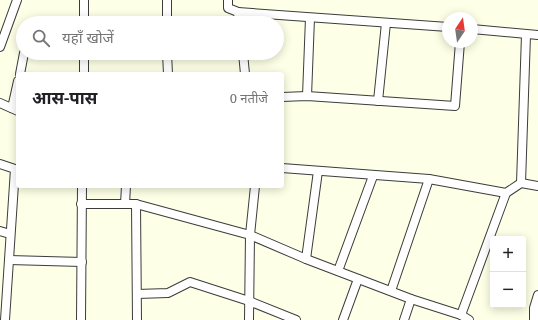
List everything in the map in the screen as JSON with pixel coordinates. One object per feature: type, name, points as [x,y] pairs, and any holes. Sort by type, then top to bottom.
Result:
[{"type":"street","points":[[0,47],[17,0]]},
{"type":"street","points":[[84,0],[84,16]]},
{"type":"street","points":[[167,0],[167,16]]},
{"type":"street","points":[[228,0],[228,8],[238,12],[442,27]]},
{"type":"street","points":[[238,12],[238,16]]},
{"type":"street","points":[[307,96],[310,18]]},
{"type":"street","points":[[378,101],[386,23]]},
{"type":"street","points":[[478,30],[538,35]]},
{"type":"street","points":[[521,183],[526,35]]},
{"type":"street","points":[[284,97],[307,96],[455,106],[460,48]]},
{"type":"street","points":[[20,72],[23,60]]},
{"type":"street","points":[[84,60],[84,72]]},
{"type":"street","points":[[168,60],[168,72]]},
{"type":"street","points":[[244,60],[245,72]]},
{"type":"street","points":[[0,103],[15,110]]},
{"type":"street","points":[[0,164],[15,169],[9,260],[3,293],[5,320]]},
{"type":"street","points":[[284,168],[429,179],[506,193]]},
{"type":"street","points":[[306,259],[318,171]]},
{"type":"street","points":[[338,271],[374,176]]},
{"type":"street","points":[[391,291],[429,179]]},
{"type":"street","points":[[461,315],[506,193],[521,183],[538,186]]},
{"type":"street","points":[[81,320],[82,188]]},
{"type":"street","points":[[125,204],[126,188]]},
{"type":"street","points":[[249,320],[250,235],[255,188]]},
{"type":"street","points":[[81,204],[136,204],[250,235],[306,259],[411,299],[461,315],[469,320]]},
{"type":"street","points":[[136,204],[137,320]]},
{"type":"street","points":[[0,231],[10,234]]},
{"type":"street","points":[[9,260],[82,262]]},
{"type":"street","points":[[343,320],[358,279]]},
{"type":"street","points":[[137,294],[168,292],[190,282],[249,301],[296,320]]},
{"type":"street","points":[[534,320],[538,295]]},
{"type":"street","points":[[404,320],[411,299]]}]
